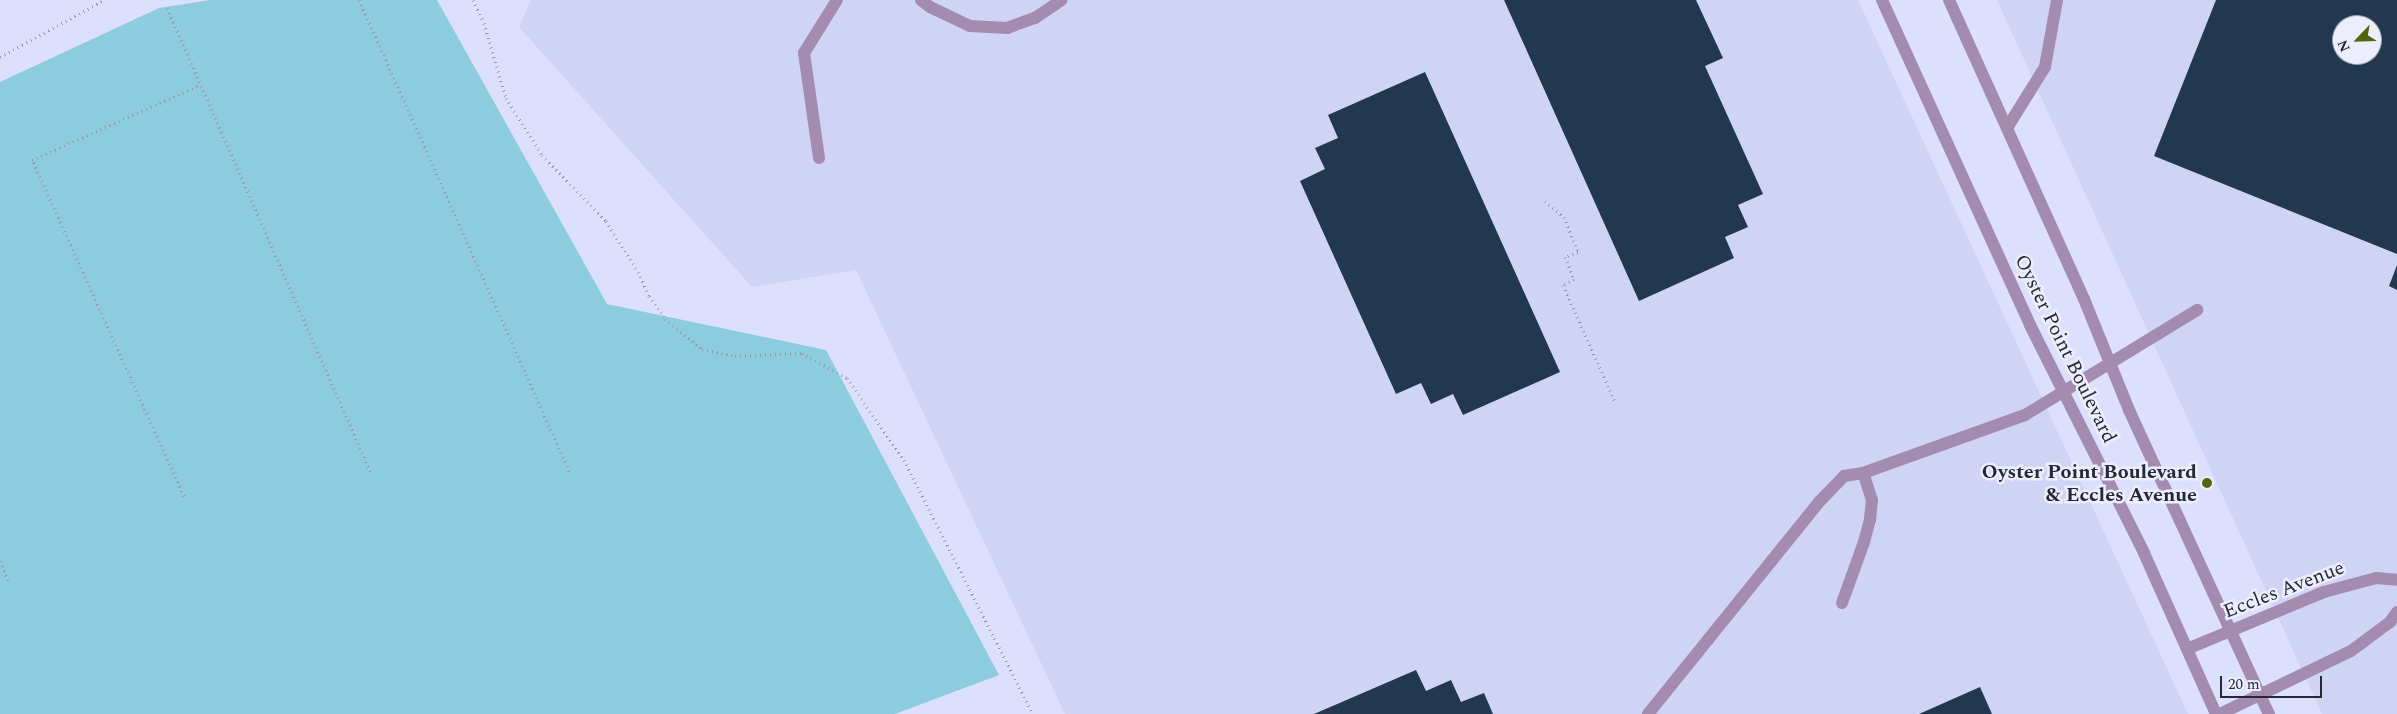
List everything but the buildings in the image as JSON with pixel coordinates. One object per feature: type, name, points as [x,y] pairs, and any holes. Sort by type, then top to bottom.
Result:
[{"type":"street","points":[[820,158],[804,53],[836,0]]},
{"type":"street","points":[[921,0],[930,7],[970,26],[1007,28],[1035,18],[1062,0]]},
{"type":"street","name":"Oyster Point Boulevard","points":[[1882,0],[2030,326],[2144,553],[2218,714]]},
{"type":"street","name":"Oyster Point Boulevard","points":[[1949,0],[2084,299],[2129,410],[2269,714]]},
{"type":"street","points":[[2007,128],[2045,67],[2057,0]]},
{"type":"street","points":[[1648,714],[1820,501],[1844,476],[1863,473],[2025,415],[2110,361],[2136,349],[2197,310]]},
{"type":"street","points":[[1842,603],[1864,542],[1870,519],[1872,500],[1863,473]]},
{"type":"street","name":"Eccles Avenue","points":[[2187,649],[2324,592],[2376,578],[2397,580]]},
{"type":"street","points":[[2218,714],[2351,651],[2390,622],[2397,612]]},
{"type":"path","points":[[0,57],[104,0]]},
{"type":"path","points":[[359,0],[571,475]]},
{"type":"path","points":[[473,0],[484,23],[506,98],[542,155],[606,221],[638,272],[649,296],[665,319],[702,349],[736,356],[802,353],[847,378],[904,460],[1033,714]]},
{"type":"path","points":[[167,8],[371,473]]},
{"type":"path","points":[[184,496],[32,160],[200,84]]},
{"type":"path","points":[[1545,201],[1564,218],[1578,252],[1565,257],[1574,279],[1563,285],[1615,402]]},
{"type":"path","points":[[0,561],[8,580]]},
{"type":"shaded area","points":[[210,0],[437,0],[607,304],[826,350],[999,675],[895,714],[0,714],[0,82],[159,8]]},
{"type":"shaded area","points":[[531,0],[1858,0],[2188,714],[1065,714],[856,270],[752,287],[519,27]]},
{"type":"shaded area","points":[[1997,0],[2397,0],[2397,714],[2322,714]]},
{"type":"place","name":"Oyster Point Boulevard & Eccles Avenue","points":[[2207,483]]}]
